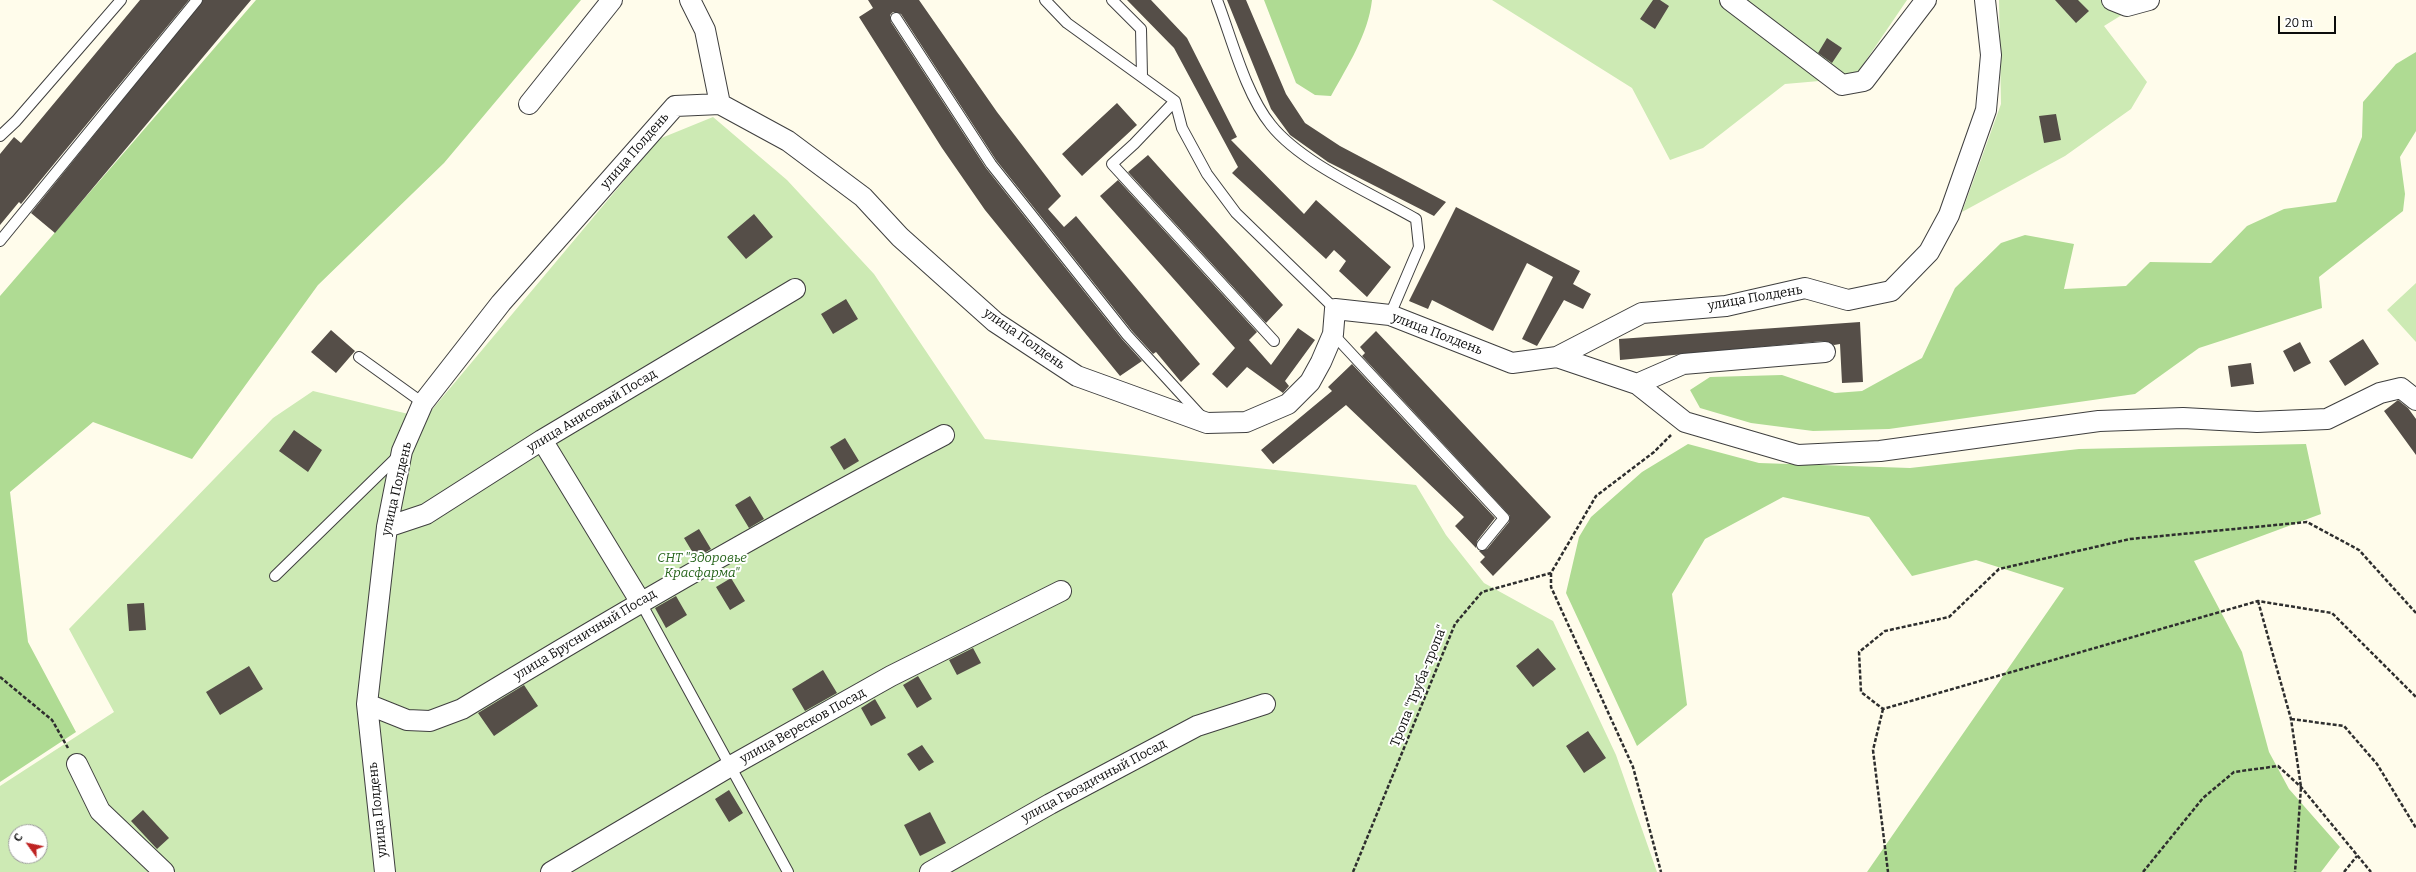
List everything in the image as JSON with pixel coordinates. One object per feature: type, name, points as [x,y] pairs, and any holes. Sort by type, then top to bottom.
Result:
[{"type":"street","points":[[529,104],[612,0]]},
{"type":"street","points":[[690,0],[705,30],[720,104]]},
{"type":"street","points":[[1730,0],[1842,85],[1864,81],[1926,0]]},
{"type":"street","name":"улица Полдень","points":[[385,872],[367,704],[387,527],[402,451],[423,403],[501,303],[675,106],[720,104],[788,141],[863,197],[900,236],[994,322],[1077,376],[1207,423],[1246,422],[1288,404],[1310,382],[1333,334],[1335,309],[1390,315],[1512,363],[1556,357],[1642,312],[1726,306],[1805,288],[1848,300],[1891,291],[1929,252],[1949,215],[1986,110],[1991,55],[1985,0]]},
{"type":"street","points":[[2112,0],[2127,6],[2149,0]]},
{"type":"street","name":"улица Анисовый Посад","points":[[387,527],[426,514],[542,440],[795,289]]},
{"type":"street","points":[[1637,384],[1683,364],[1825,352]]},
{"type":"street","points":[[1556,357],[1637,384],[1685,422],[1798,455],[1880,451],[2099,422],[2183,418],[2257,422],[2326,419],[2380,393],[2401,388],[2416,400]]},
{"type":"street","name":"улица Брусничный Посад","points":[[367,704],[407,720],[430,721],[456,711],[640,601],[808,506],[944,435]]},
{"type":"street","points":[[542,440],[640,601]]},
{"type":"street","name":"улица Вересков Посад","points":[[551,872],[729,767],[891,676],[1061,591]]},
{"type":"street","name":"улица Гвоздичный Посад","points":[[930,872],[1050,804],[1197,726],[1266,704]]},
{"type":"street","points":[[77,764],[100,812],[164,872]]},
{"type":"lane","points":[[0,136],[16,120],[121,0]]},
{"type":"lane","points":[[0,241],[197,0]]},
{"type":"lane","points":[[1045,0],[1067,23],[1175,101],[1182,128],[1207,174],[1236,213],[1335,309]]},
{"type":"lane","points":[[1112,0],[1141,29],[1142,76]]},
{"type":"lane","points":[[1217,0],[1252,91],[1271,125],[1308,159],[1416,219],[1419,247],[1390,315]]},
{"type":"lane","points":[[896,18],[1000,176],[1127,335],[1207,423]]},
{"type":"lane","points":[[1175,101],[1112,164],[1274,341]]},
{"type":"lane","points":[[1333,334],[1504,518],[1482,544]]},
{"type":"lane","points":[[359,357],[423,403]]},
{"type":"lane","points":[[275,576],[402,451]]},
{"type":"lane","points":[[640,601],[729,767],[788,872]]},
{"type":"path","points":[[1661,872],[1633,767],[1551,587],[1551,573],[1596,496],[1654,452],[1685,422]]},
{"type":"path","points":[[1883,709],[1861,692],[1859,652],[1885,631],[1949,617],[1999,569],[2130,539],[2307,522],[2359,550],[2416,613]]},
{"type":"path","name":"Тропа \"Труба-тропа\"","points":[[1353,872],[1455,624],[1482,592],[1551,573]]},
{"type":"path","points":[[1883,709],[2258,601],[2332,613],[2416,697]]},
{"type":"path","points":[[2258,601],[2291,719],[2301,787],[2295,872]]},
{"type":"path","points":[[0,677],[52,720],[77,764]]},
{"type":"path","points":[[1883,709],[1873,750],[1888,872]]},
{"type":"path","points":[[2291,719],[2344,726],[2377,764],[2416,828]]},
{"type":"path","points":[[2143,872],[2203,798],[2234,772],[2278,766],[2301,787],[2371,872]]},
{"type":"path","points":[[2344,872],[2358,856]]},
{"type":"green space","points":[[256,0],[581,0],[444,163],[318,285],[192,459],[93,422],[10,492],[28,642],[76,732],[0,782],[0,296]]},
{"type":"green space","points":[[1264,0],[1372,0],[1370,13],[1362,38],[1331,96],[1315,95],[1296,83]]},
{"type":"green space","points":[[1492,0],[1907,0],[1854,78],[1785,84],[1703,148],[1670,160],[1632,88]]},
{"type":"green space","points":[[1999,0],[2146,0],[2104,26],[2147,82],[2131,109],[2065,156],[1962,212],[2001,104]]},
{"type":"green space","points":[[2416,52],[2416,131],[2400,157],[2405,194],[2403,211],[2319,277],[2322,308],[2199,348],[2135,394],[1889,429],[1813,431],[1751,423],[1700,408],[1690,390],[1710,377],[1782,375],[1835,393],[1862,391],[1922,358],[1955,288],[2001,243],[2025,235],[2074,244],[2064,289],[2126,286],[2150,262],[2211,263],[2247,226],[2284,209],[2336,202],[2362,137],[2363,102],[2396,64]]},
{"type":"green space","name":"СНТ \"Здоровье Красфарма\"","points":[[713,117],[787,180],[874,274],[985,439],[1416,485],[1446,535],[1484,583],[1553,621],[1616,755],[1657,872],[0,872],[0,786],[114,712],[69,629],[273,418],[313,391],[425,418],[659,139]]},
{"type":"green space","points":[[2416,283],[2416,342],[2387,310]]},
{"type":"green space","points":[[1688,444],[1759,463],[1910,468],[2079,449],[2306,444],[2321,514],[2194,561],[2242,652],[2269,752],[2289,789],[2340,847],[2321,872],[1867,872],[2064,588],[1976,560],[1912,576],[1869,517],[1783,497],[1705,539],[1672,594],[1687,705],[1637,746],[1566,593],[1579,537],[1591,517],[1642,472]]},
{"type":"building","points":[[140,0],[189,0],[21,204],[19,202],[0,225],[0,154],[14,137],[21,143]]},
{"type":"building","points":[[203,0],[251,0],[55,233],[31,213]]},
{"type":"building","points":[[868,0],[919,0],[997,112],[1061,196],[1048,209],[1064,227],[1076,216],[1200,364],[1181,382],[1156,352],[1153,354],[1132,331],[996,160],[901,14],[893,12],[890,15],[891,22],[986,168],[1122,339],[1142,361],[1120,376],[985,210],[942,148],[859,17],[873,8]]},
{"type":"building","points":[[1127,0],[1151,0],[1187,38],[1237,137],[1231,140],[1304,214],[1316,200],[1391,267],[1367,297],[1339,271],[1346,261],[1334,250],[1326,259],[1232,173],[1238,167],[1174,48]]},
{"type":"building","points":[[1227,0],[1246,0],[1286,94],[1305,123],[1340,146],[1446,202],[1434,216],[1328,162],[1290,135],[1271,109]]},
{"type":"building","points":[[1653,0],[1660,0],[1669,6],[1655,29],[1640,19]]},
{"type":"building","points":[[2055,0],[2078,0],[2089,11],[2076,23]]},
{"type":"building","points":[[1827,38],[1842,48],[1832,63],[1818,53]]},
{"type":"building","points":[[1117,103],[1137,125],[1082,176],[1062,154]]},
{"type":"building","points":[[2056,114],[2061,140],[2044,143],[2039,116]]},
{"type":"building","points":[[1148,155],[1283,305],[1266,323],[1128,172]]},
{"type":"building","points":[[1118,180],[1257,332],[1249,340],[1271,365],[1298,328],[1315,340],[1285,381],[1289,386],[1283,393],[1247,367],[1227,388],[1212,374],[1235,348],[1100,196]]},
{"type":"building","points":[[1456,207],[1580,271],[1573,284],[1591,294],[1583,309],[1564,300],[1537,346],[1522,339],[1553,277],[1527,263],[1493,331],[1432,300],[1428,309],[1409,301]]},
{"type":"building","points":[[754,214],[773,237],[746,259],[727,237]]},
{"type":"building","points":[[846,299],[858,319],[833,334],[821,314]]},
{"type":"building","points":[[1860,322],[1863,382],[1842,383],[1840,344],[1834,345],[1824,341],[1620,360],[1619,339]]},
{"type":"building","points":[[331,330],[355,351],[336,373],[311,352]]},
{"type":"building","points":[[1376,331],[1551,517],[1493,576],[1480,562],[1485,557],[1479,551],[1487,549],[1509,522],[1510,516],[1362,356],[1365,353],[1360,347]]},
{"type":"building","points":[[2363,339],[2379,364],[2345,386],[2329,361]]},
{"type":"building","points":[[2300,342],[2311,363],[2294,372],[2283,351]]},
{"type":"building","points":[[2251,363],[2254,384],[2231,387],[2228,366]]},
{"type":"building","points":[[1352,364],[1495,518],[1477,541],[1476,548],[1455,526],[1464,517],[1346,405],[1273,464],[1261,450],[1332,391],[1328,387]]},
{"type":"building","points":[[2398,400],[2408,408],[2416,419],[2416,455],[2384,411]]},
{"type":"building","points":[[294,430],[322,450],[308,472],[279,451]]},
{"type":"building","points":[[845,438],[859,461],[844,470],[830,447]]},
{"type":"building","points":[[750,496],[764,519],[749,528],[735,505]]},
{"type":"building","points":[[699,529],[711,549],[696,558],[684,538]]},
{"type":"building","points":[[731,578],[745,601],[730,610],[716,587]]},
{"type":"building","points":[[676,596],[687,615],[666,628],[655,608]]},
{"type":"building","points":[[144,603],[146,630],[129,631],[127,604]]},
{"type":"building","points":[[973,648],[981,663],[957,675],[949,660]]},
{"type":"building","points":[[1538,648],[1556,669],[1533,687],[1516,666]]},
{"type":"building","points":[[249,666],[263,689],[220,715],[206,692]]},
{"type":"building","points":[[823,670],[837,693],[805,711],[792,689]]},
{"type":"building","points":[[918,676],[932,699],[917,708],[903,685]]},
{"type":"building","points":[[524,685],[538,706],[494,736],[478,713]]},
{"type":"building","points":[[875,699],[886,718],[871,726],[861,708]]},
{"type":"building","points":[[1588,731],[1606,758],[1584,773],[1566,746]]},
{"type":"building","points":[[922,745],[934,762],[919,771],[907,754]]},
{"type":"building","points":[[729,790],[743,813],[729,822],[715,799]]},
{"type":"building","points":[[143,810],[169,838],[157,849],[131,821]]},
{"type":"building","points":[[930,812],[946,843],[920,856],[904,825]]}]
